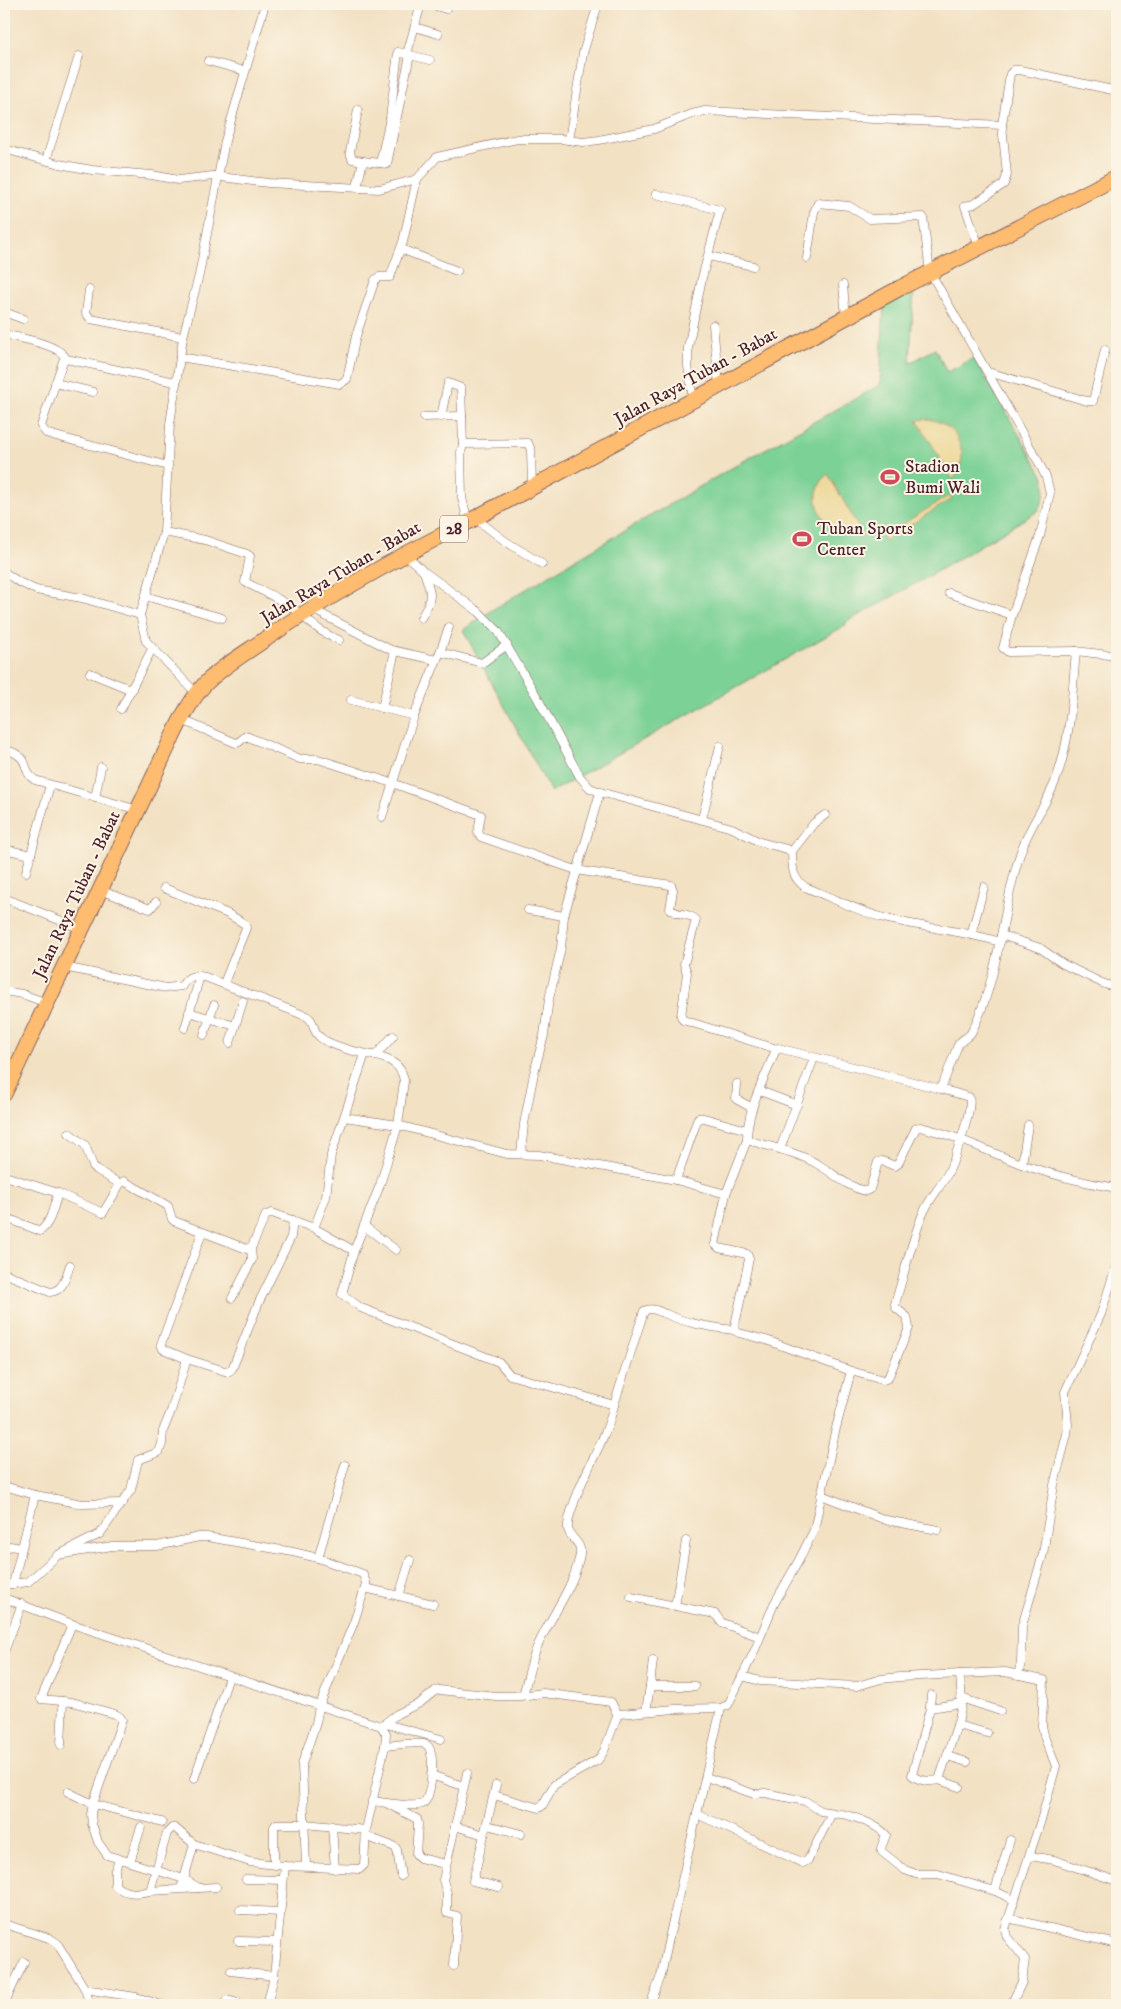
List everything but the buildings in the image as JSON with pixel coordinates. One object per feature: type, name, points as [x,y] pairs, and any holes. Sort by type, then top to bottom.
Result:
[{"type":"highway","name":"Jalan Raya Tuban - Babat","points":[[4,1094],[182,720],[204,685],[224,667],[306,611],[405,554],[472,520],[930,272],[1117,177]]},
{"type":"street","points":[[198,694],[152,649],[144,635],[140,615],[164,532],[170,424],[183,337],[199,275],[225,141],[265,4]]},
{"type":"street","points":[[358,110],[350,152],[352,158],[380,163],[421,4]]},
{"type":"street","points":[[429,4],[446,9]]},
{"type":"street","points":[[569,140],[583,53],[598,4]]},
{"type":"street","points":[[415,27],[438,34]]},
{"type":"street","points":[[393,118],[398,52],[430,60]]},
{"type":"street","points":[[46,160],[79,56]]},
{"type":"street","points":[[208,61],[245,71]]},
{"type":"street","points":[[979,247],[965,206],[978,202],[1004,184],[1006,180],[1002,125],[1010,74],[1014,70],[1117,91]]},
{"type":"street","points":[[180,357],[340,384],[347,379],[356,336],[375,280],[379,277],[390,277],[401,249],[418,179],[437,157],[452,152],[517,139],[588,142],[654,129],[692,114],[711,111],[750,115],[1002,125]]},
{"type":"street","points":[[4,148],[92,170],[152,175],[178,180],[217,177],[268,183],[379,188],[418,179]]},
{"type":"street","points":[[357,187],[363,161]]},
{"type":"street","points":[[656,194],[720,210],[702,278],[688,348],[688,366],[693,399]]},
{"type":"street","points":[[807,258],[815,206],[818,203],[849,206],[870,219],[922,216],[925,222],[930,272],[1042,469],[1049,486],[1048,503],[1040,536],[1002,646],[1008,652],[1076,651],[1117,656]]},
{"type":"street","points":[[401,249],[457,271]]},
{"type":"street","points":[[709,256],[753,266]]},
{"type":"street","points":[[842,285],[846,317]]},
{"type":"street","points":[[89,290],[86,313],[91,319],[183,337]]},
{"type":"street","points":[[4,312],[23,319]]},
{"type":"street","points":[[713,325],[720,385]]},
{"type":"street","points":[[4,334],[53,347],[62,351],[66,358],[175,382]]},
{"type":"street","points":[[988,372],[1087,401],[1093,400],[1105,350]]},
{"type":"street","points":[[66,358],[62,361],[41,422],[42,430],[46,433],[168,466]]},
{"type":"street","points":[[55,383],[93,392]]},
{"type":"street","points":[[440,417],[448,383],[462,389],[462,498],[472,520],[542,564]]},
{"type":"street","points":[[424,417],[462,416]]},
{"type":"street","points":[[463,445],[528,443],[531,450],[532,486]]},
{"type":"street","points":[[164,532],[205,540],[247,554],[250,556],[245,582],[395,651],[436,660]]},
{"type":"street","points":[[405,554],[424,572],[488,620],[508,645],[580,777],[590,788],[655,808],[732,828],[760,842],[787,848],[792,851]]},
{"type":"street","points":[[4,572],[36,590],[82,598],[140,615]]},
{"type":"street","points":[[421,618],[431,597],[431,591],[424,572]]},
{"type":"street","points":[[949,592],[1012,615]]},
{"type":"street","points":[[145,596],[222,618]]},
{"type":"street","points":[[306,611],[316,628],[340,640]]},
{"type":"street","points":[[382,817],[414,716],[449,628]]},
{"type":"street","points":[[440,652],[482,663],[508,645]]},
{"type":"street","points":[[121,709],[152,649]]},
{"type":"street","points":[[382,708],[395,651]]},
{"type":"street","points":[[941,1089],[960,1040],[970,1035],[979,1015],[990,982],[1020,852],[1032,824],[1045,804],[1056,780],[1068,736],[1076,651]]},
{"type":"street","points":[[90,673],[132,690]]},
{"type":"street","points":[[351,700],[414,716]]},
{"type":"street","points":[[182,720],[236,743],[246,736],[300,759],[318,760],[392,783],[481,815],[478,832],[480,837],[576,870],[671,885],[673,890],[670,909],[672,912],[691,916],[696,920],[684,964],[687,973],[683,1020],[814,1058],[969,1097],[970,1100],[961,1140],[948,1172],[928,1204],[919,1225],[895,1304],[896,1308],[907,1317],[909,1328],[889,1376],[883,1380],[851,1371],[734,1330],[684,1322],[654,1310],[644,1311],[610,1422],[574,1502],[568,1522],[568,1530],[579,1544],[580,1557],[578,1566],[559,1609],[538,1646],[523,1695]]},
{"type":"street","points":[[702,819],[720,746]]},
{"type":"street","points":[[4,749],[20,755],[31,778],[138,810]]},
{"type":"street","points":[[95,798],[102,767]]},
{"type":"street","points":[[26,872],[50,785]]},
{"type":"street","points":[[521,1154],[523,1130],[534,1073],[544,1035],[549,999],[561,948],[564,916],[600,792]]},
{"type":"street","points":[[825,815],[814,822],[792,851],[794,877],[805,887],[885,918],[971,935],[1001,938],[1040,948],[1063,964],[1102,983],[1117,988]]},
{"type":"street","points":[[4,849],[31,855]]},
{"type":"street","points":[[971,935],[984,887]]},
{"type":"street","points":[[164,888],[228,914],[245,924],[246,928],[224,983]]},
{"type":"street","points":[[100,890],[150,909],[156,902]]},
{"type":"street","points":[[4,898],[82,929]]},
{"type":"street","points":[[528,910],[564,916]]},
{"type":"street","points":[[64,967],[136,983],[166,988],[182,986],[196,990]]},
{"type":"street","points":[[185,1028],[200,976]]},
{"type":"street","points":[[182,986],[188,977],[200,976],[224,983],[306,1016],[312,1020],[319,1036],[345,1048],[391,1060],[397,1064],[403,1074],[398,1125],[380,1185],[354,1251],[342,1294],[361,1308],[499,1362],[510,1375],[614,1405]]},
{"type":"street","points":[[4,991],[22,994],[47,1003]]},
{"type":"street","points":[[230,1043],[243,1001]]},
{"type":"street","points":[[204,1035],[214,1005]]},
{"type":"street","points":[[189,1012],[235,1026]]},
{"type":"street","points":[[374,1056],[393,1036]]},
{"type":"street","points":[[734,1330],[749,1259],[748,1254],[717,1247],[714,1244],[726,1194],[747,1140],[747,1130],[752,1108],[777,1048]]},
{"type":"street","points":[[314,1228],[326,1197],[331,1155],[365,1054]]},
{"type":"street","points":[[780,1149],[814,1058]]},
{"type":"street","points":[[737,1084],[736,1098],[752,1108]]},
{"type":"street","points":[[760,1091],[798,1105]]},
{"type":"street","points":[[344,1116],[398,1125],[507,1154],[539,1155],[676,1180],[726,1194]]},
{"type":"street","points":[[676,1180],[698,1118],[747,1130]]},
{"type":"street","points":[[1022,1164],[1028,1125]]},
{"type":"street","points":[[747,1140],[780,1149],[819,1165],[848,1185],[866,1191],[870,1189],[878,1162],[882,1161],[894,1166],[898,1164],[918,1127],[927,1128],[961,1140],[1022,1164],[1082,1182],[1117,1188]]},
{"type":"street","points":[[69,1133],[85,1145],[93,1166],[97,1170],[120,1184]]},
{"type":"street","points":[[4,1178],[8,1177],[58,1193],[102,1213],[120,1184],[124,1181],[168,1206],[174,1221],[247,1249],[251,1248]]},
{"type":"street","points":[[4,1217],[37,1231],[42,1230],[50,1216],[58,1193]]},
{"type":"street","points":[[232,1298],[252,1260],[251,1248],[267,1214],[275,1214],[314,1228],[354,1251]]},
{"type":"street","points":[[202,1232],[161,1344],[163,1349],[187,1360],[228,1372],[232,1369],[258,1302],[290,1237],[293,1220]]},
{"type":"street","points":[[364,1226],[396,1250]]},
{"type":"street","points":[[1018,1675],[1021,1663],[1022,1626],[1043,1554],[1054,1484],[1067,1434],[1065,1392],[1101,1314],[1117,1263]]},
{"type":"street","points":[[4,1273],[54,1292],[61,1288],[70,1265]]},
{"type":"street","points":[[4,1585],[28,1582],[58,1555],[100,1534],[131,1490],[138,1460],[156,1454],[162,1444],[163,1431],[187,1360]]},
{"type":"street","points":[[618,1714],[703,1707],[721,1708],[729,1703],[774,1604],[814,1530],[835,1432],[851,1371]]},
{"type":"street","points":[[318,1558],[345,1465]]},
{"type":"street","points":[[4,1486],[34,1495],[82,1504],[123,1503]]},
{"type":"street","points":[[12,1584],[34,1495]]},
{"type":"street","points":[[821,1495],[886,1520],[938,1530]]},
{"type":"street","points":[[58,1555],[112,1546],[170,1544],[199,1537],[216,1538],[318,1558],[359,1571],[365,1578],[365,1588],[354,1622],[319,1707],[316,1723],[302,1764],[306,1866]]},
{"type":"street","points":[[675,1606],[686,1541]]},
{"type":"street","points":[[4,1550],[10,1546],[21,1548]]},
{"type":"street","points":[[399,1596],[410,1560]]},
{"type":"street","points":[[365,1588],[433,1604]]},
{"type":"street","points":[[631,1597],[715,1614],[722,1623],[760,1637]]},
{"type":"street","points":[[4,1598],[72,1624],[319,1707],[442,1740]]},
{"type":"street","points":[[4,1652],[22,1604]]},
{"type":"street","points":[[72,1624],[41,1699],[63,1701],[109,1712],[120,1717],[122,1720],[92,1804],[91,1814],[98,1842],[107,1855],[184,1878],[199,1888]]},
{"type":"street","points":[[646,1711],[653,1660]]},
{"type":"street","points":[[742,1676],[760,1681],[857,1686],[900,1677],[1005,1672],[1044,1680],[1042,1726],[1056,1766],[1030,1856],[1005,1928],[1007,1937],[1025,1958],[1022,1982],[1011,2005]]},
{"type":"street","points":[[939,1780],[957,1724],[962,1700],[960,1674]]},
{"type":"street","points":[[194,1779],[229,1677]]},
{"type":"street","points":[[650,1686],[695,1686]]},
{"type":"street","points":[[383,1725],[397,1714],[420,1703],[439,1690],[496,1696],[543,1693],[608,1701],[613,1704],[618,1714],[604,1752],[598,1760],[554,1785],[540,1808],[494,1795]]},
{"type":"street","points":[[931,1695],[930,1708],[912,1775],[915,1778],[933,1782],[939,1780],[959,1787]]},
{"type":"street","points":[[930,1708],[962,1700],[1000,1711]]},
{"type":"street","points":[[61,1745],[63,1701]]},
{"type":"street","points":[[650,2005],[663,1968],[666,1947],[721,1708]]},
{"type":"street","points":[[957,1724],[987,1733]]},
{"type":"street","points":[[150,1891],[155,1869],[169,1830],[175,1828],[194,1844],[250,1862],[335,1869],[363,1868],[365,1833],[385,1746],[386,1734],[383,1725]]},
{"type":"street","points":[[372,1801],[416,1805],[424,1803],[428,1797],[432,1756],[427,1745],[385,1746]]},
{"type":"street","points":[[947,1756],[967,1762]]},
{"type":"street","points":[[454,1966],[458,1916],[447,1913],[447,1893],[443,1880],[445,1864],[467,1772]]},
{"type":"street","points":[[431,1775],[463,1786]]},
{"type":"street","points":[[706,1777],[754,1794],[765,1793],[805,1801],[821,1811],[863,1821],[886,1835],[881,1848],[882,1852],[905,1870],[916,1874],[938,1874],[1014,1900]]},
{"type":"street","points":[[496,1785],[473,1881],[499,1886]]},
{"type":"street","points":[[68,1792],[92,1804],[162,1822]]},
{"type":"street","points":[[386,1803],[417,1820],[416,1854],[420,1858],[445,1864]]},
{"type":"street","points":[[697,1814],[802,1863],[808,1860],[829,1818],[834,1813]]},
{"type":"street","points":[[274,1864],[274,1827],[276,1824],[332,1826],[365,1833],[395,1847],[401,1876]]},
{"type":"street","points":[[486,1825],[521,1834]]},
{"type":"street","points":[[332,1826],[335,1869]]},
{"type":"street","points":[[454,1826],[484,1835]]},
{"type":"street","points":[[130,1862],[141,1827]]},
{"type":"street","points":[[995,1892],[1010,1840]]},
{"type":"street","points":[[181,1888],[194,1844]]},
{"type":"street","points":[[1030,1856],[1054,1860],[1117,1881]]},
{"type":"street","points":[[119,1859],[113,1880],[117,1888],[123,1891],[144,1893],[181,1888],[216,1887]]},
{"type":"street","points":[[267,2005],[274,1976],[285,1866]]},
{"type":"street","points":[[246,1879],[283,1880]]},
{"type":"street","points":[[240,1910],[280,1912]]},
{"type":"street","points":[[1008,1918],[1117,1944]]},
{"type":"street","points":[[4,1924],[49,1938],[57,1943],[85,1989],[90,2005]]},
{"type":"street","points":[[238,1940],[277,1942]]},
{"type":"street","points":[[4,2004],[24,1962]]},
{"type":"street","points":[[231,1971],[274,1976]]},
{"type":"street","points":[[85,1989],[136,1997],[162,2005]]},
{"type":"street","points":[[227,2000],[246,2005]]},
{"type":"green space","name":"Tuban Sports Center","points":[[914,287],[910,363],[935,349],[947,372],[974,358],[1044,477],[1044,495],[1038,511],[929,576],[845,623],[846,625],[551,792],[463,630],[495,608],[573,561],[735,466],[880,385],[884,301]]},
{"type":"sand","points":[[917,420],[937,421],[946,426],[959,441],[962,460],[953,480]]},
{"type":"sand","points":[[828,474],[863,535],[839,532],[822,516],[818,506],[817,495],[820,484]]},
{"type":"sand","points":[[950,495],[952,499],[884,541],[882,537]]},
{"type":"place","name":"Stadion Bumi Wali","points":[[890,477]]},
{"type":"place","name":"Tuban Sports Center","points":[[802,539]]}]
